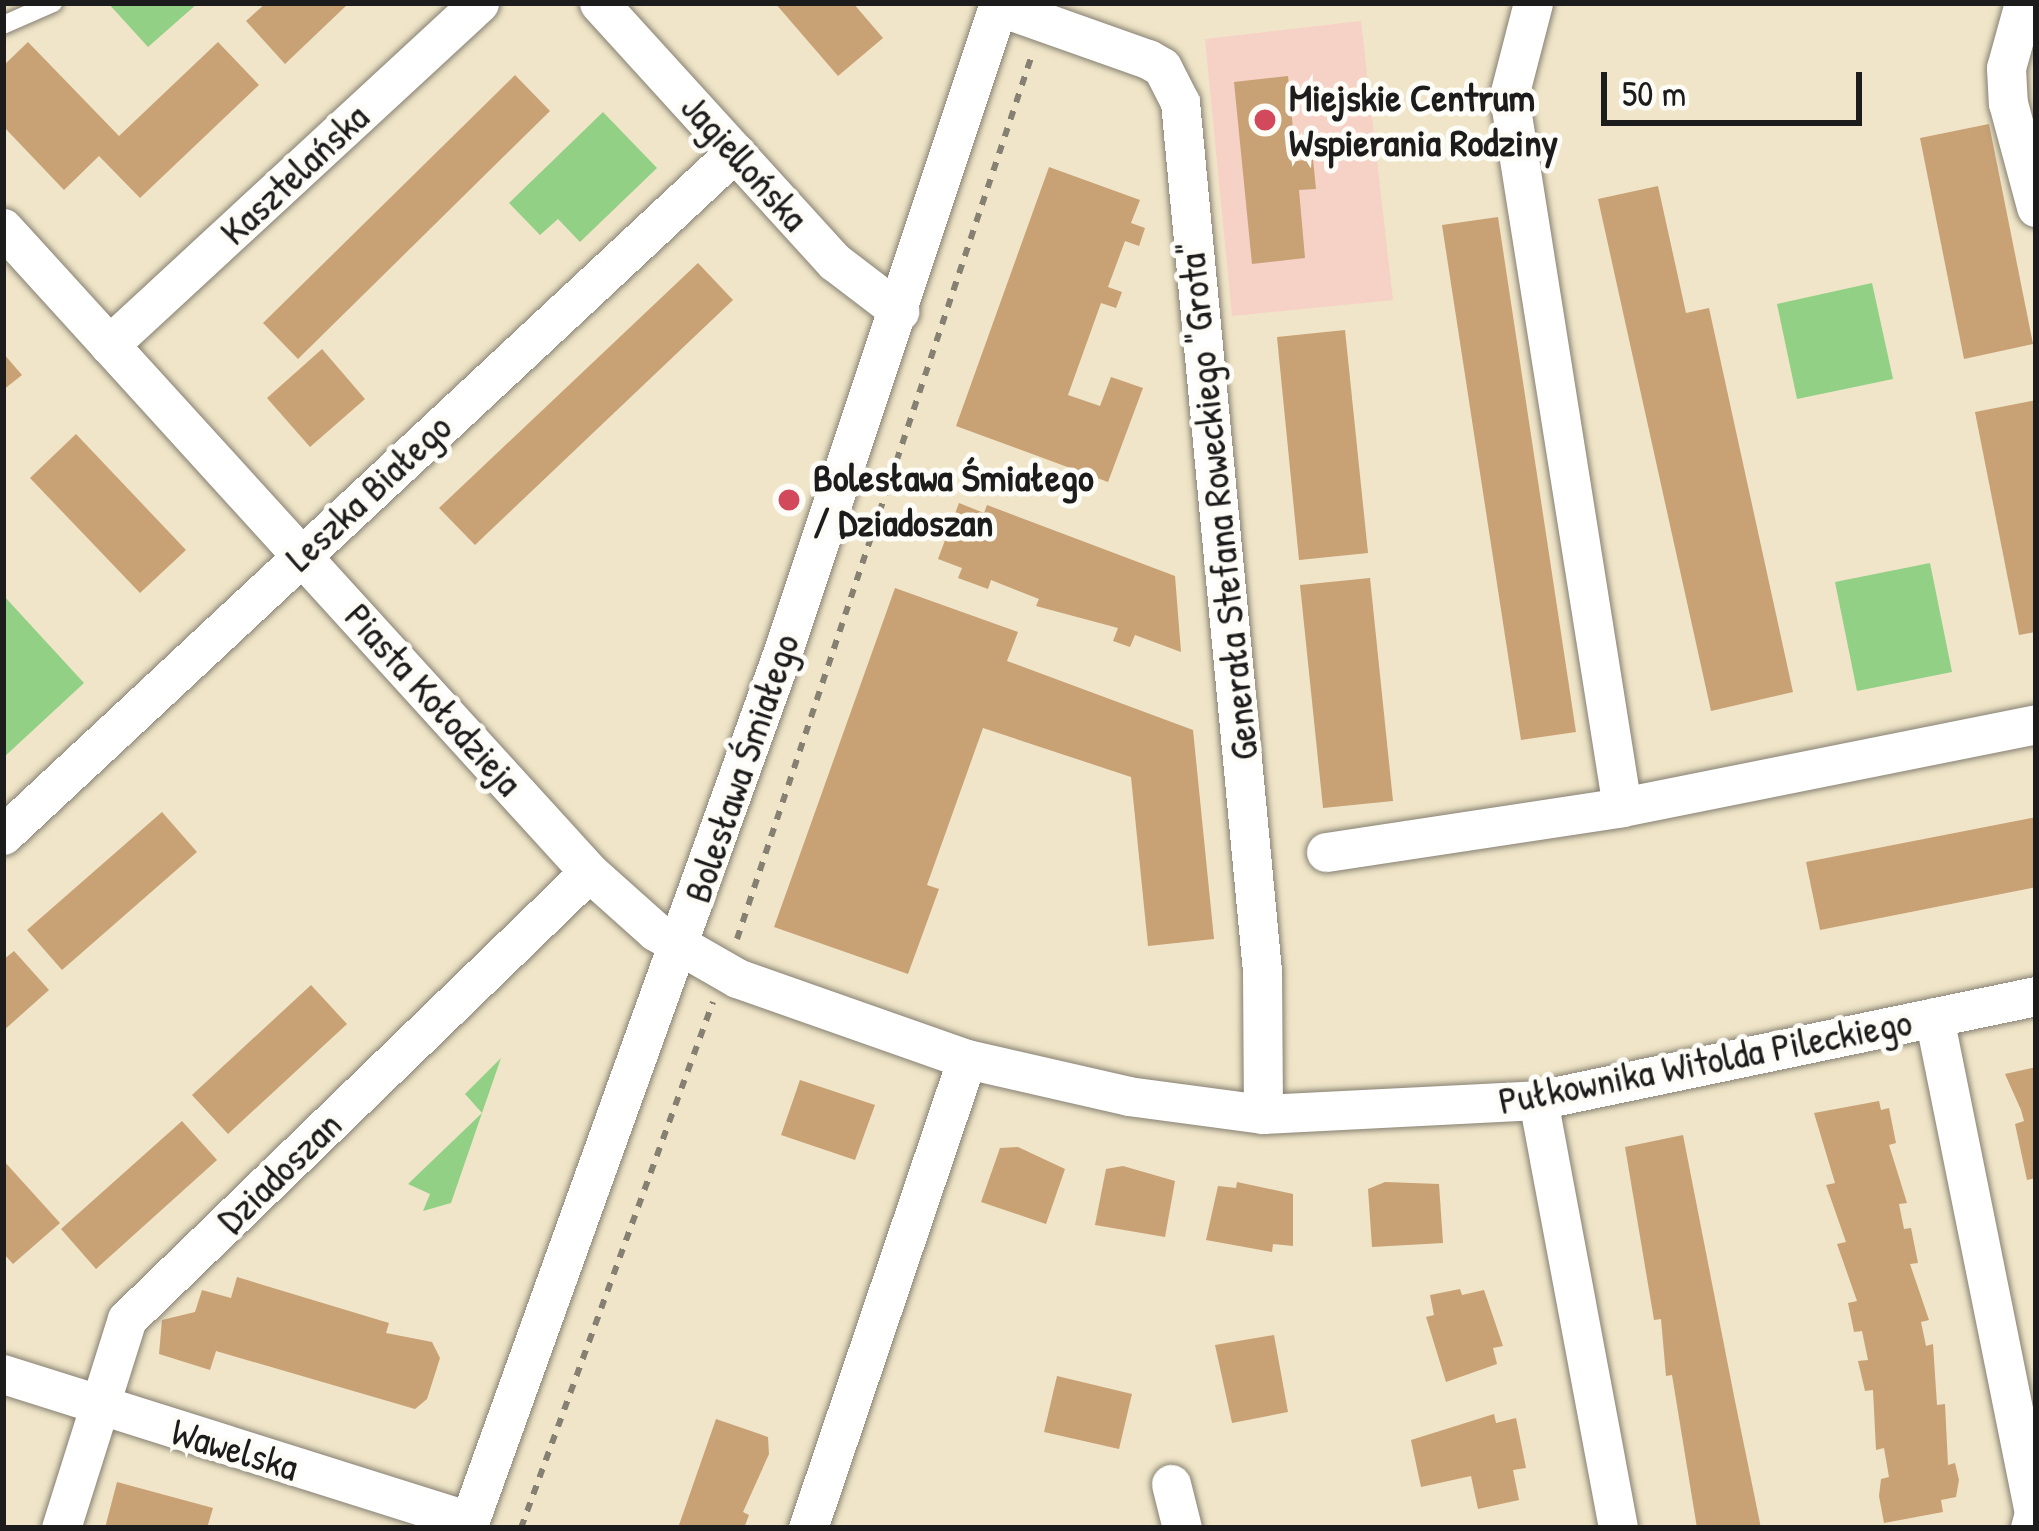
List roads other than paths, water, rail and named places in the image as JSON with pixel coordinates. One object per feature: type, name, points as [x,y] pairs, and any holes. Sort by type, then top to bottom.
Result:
[{"type":"street","name":"Kasztelańska","points":[[109,345],[479,3]]},
{"type":"street","name":"Jagiellońska","points":[[599,3],[866,292],[899,311]]},
{"type":"street","points":[[1533,3],[1509,97],[1622,807]]},
{"type":"street","points":[[2024,3],[2007,86],[2036,207]]},
{"type":"street","name":"Generała Stefana Roweckiego \"Grota\"","points":[[999,4],[1162,68],[1180,102],[1253,865],[1262,1114]]},
{"type":"street","name":"Bolesława Śmiałego","points":[[468,1525],[679,948],[899,311],[999,4]]},
{"type":"street","name":"Leszka Białego","points":[[3,835],[735,152]]},
{"type":"street","name":"Piasta Kołodzieja","points":[[3,228],[304,553],[589,872],[679,948]]},
{"type":"street","points":[[1326,852],[1622,807],[2036,724]]},
{"type":"street","name":"Dziadoszan","points":[[61,1528],[127,1318],[589,872]]},
{"type":"street","name":"Pułkownika Witolda Pileckiego","points":[[679,948],[724,973],[967,1058],[1129,1096],[1262,1114],[1538,1100],[2036,996]]},
{"type":"street","points":[[1934,1017],[2034,1513],[2030,1528]]},
{"type":"street","points":[[808,1528],[967,1058]]},
{"type":"street","points":[[1538,1100],[1618,1528]]},
{"type":"street","name":"Wawelska","points":[[3,1374],[96,1408],[468,1525]]},
{"type":"street","points":[[1171,1484],[1182,1528]]},
{"type":"lane","points":[[3,26],[53,3]]},
{"type":"place","name":"Miejskie Centrum Wspierania Rodziny","points":[[1265,120]]},
{"type":"place","name":"Bolesława Śmiałego / Dziadoszan","points":[[789,500]]}]
